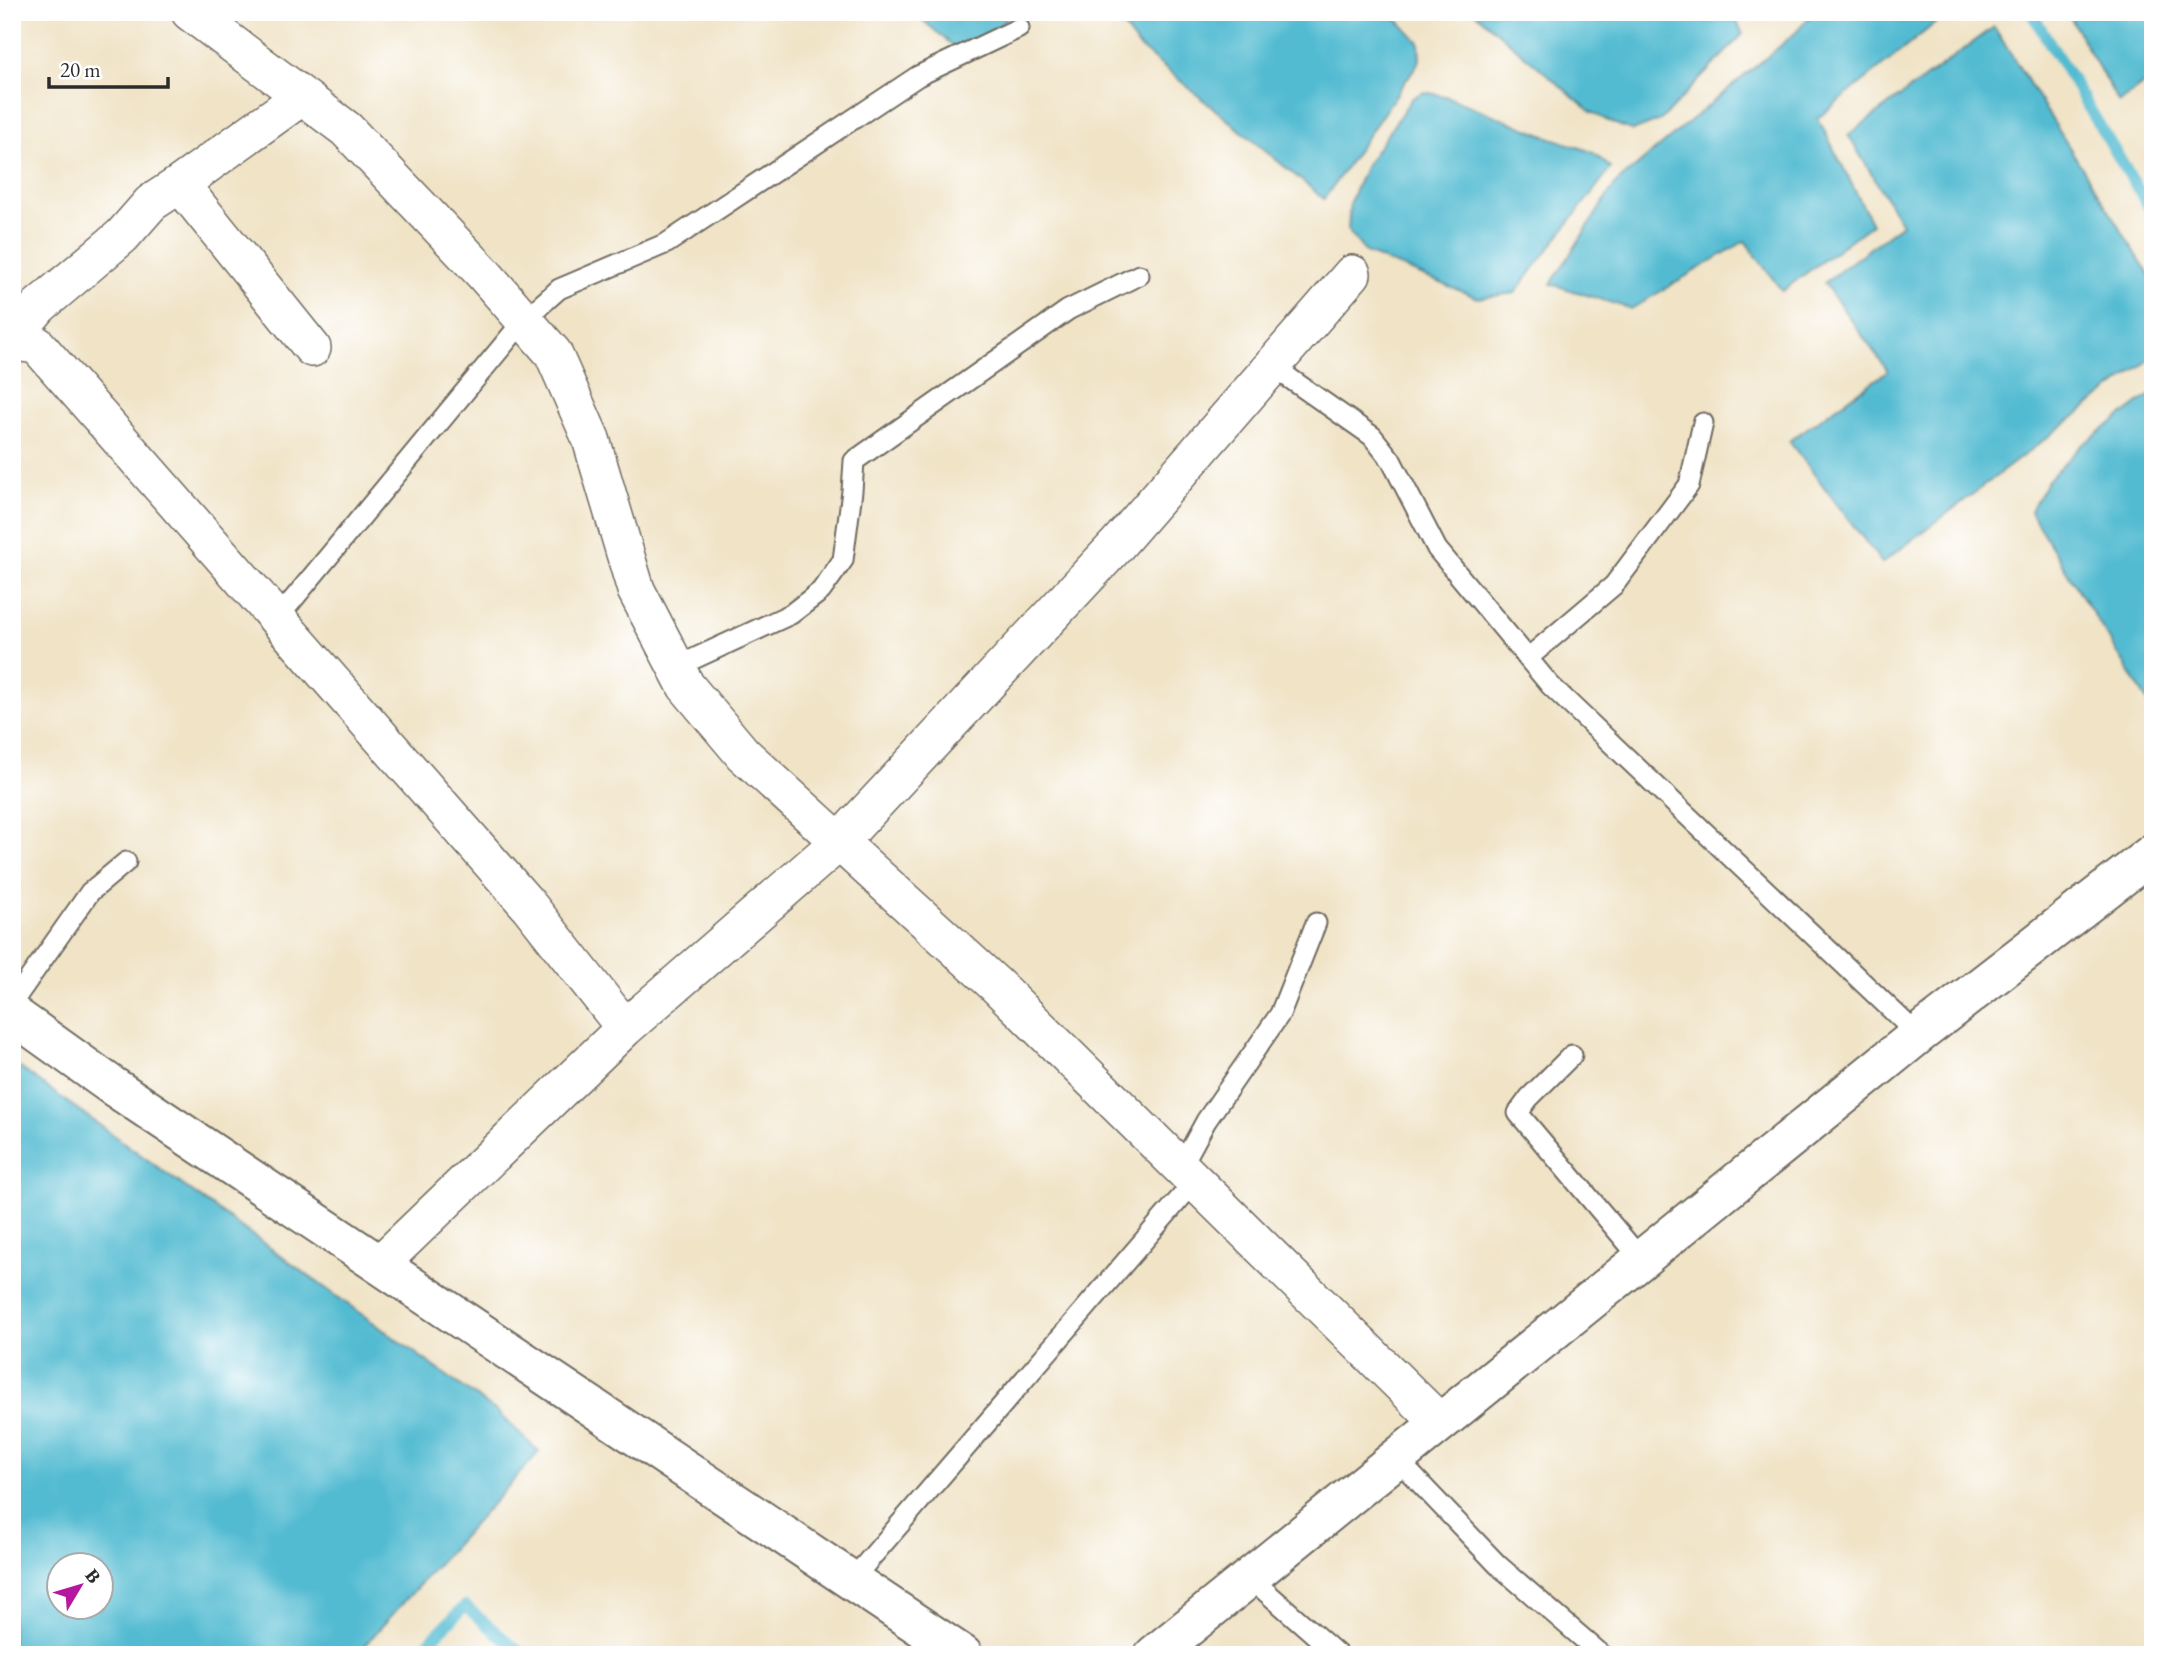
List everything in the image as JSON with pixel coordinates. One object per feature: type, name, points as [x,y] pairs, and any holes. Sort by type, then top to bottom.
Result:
[{"type":"street","points":[[190,12],[346,129],[483,273],[553,353],[586,427],[636,590],[686,686],[743,754],[996,985],[1439,1422]]},
{"type":"street","points":[[301,97],[151,203],[122,236],[39,306],[12,340],[37,345],[529,906],[625,1028]]},
{"type":"street","points":[[180,184],[312,348]]},
{"type":"street","points":[[380,1264],[625,1028],[839,842],[1116,546],[1352,274]]},
{"type":"street","points":[[1154,1655],[1918,1035],[2153,853]]},
{"type":"street","points":[[12,1014],[111,1085],[963,1655]]},
{"type":"lane","points":[[277,619],[524,320],[559,289],[667,243],[918,76],[1019,29]]},
{"type":"lane","points":[[676,667],[791,614],[821,591],[843,559],[854,461],[1068,310],[1139,275]]},
{"type":"lane","points":[[1272,366],[1372,436],[1391,460],[1437,549],[1550,685],[1918,1035]]},
{"type":"lane","points":[[1528,658],[1614,585],[1689,485],[1703,423]]},
{"type":"lane","points":[[12,1003],[90,892],[126,862]]},
{"type":"lane","points":[[851,1581],[1188,1174],[1206,1121],[1280,1014],[1316,923]]},
{"type":"lane","points":[[1572,1055],[1529,1098],[1518,1113],[1641,1259]]},
{"type":"lane","points":[[1396,1458],[1498,1565],[1602,1655]]},
{"type":"lane","points":[[1248,1577],[1338,1655]]},
{"type":"water","points":[[913,12],[1014,12],[976,45],[958,50]]},
{"type":"water","points":[[1112,12],[1390,12],[1419,42],[1420,60],[1324,199],[1138,46]]},
{"type":"water","points":[[1474,12],[1732,12],[1743,34],[1661,120],[1633,131],[1590,111]]},
{"type":"water","points":[[1814,12],[1949,12],[1818,118],[1872,224],[1782,291],[1745,241],[1631,309],[1551,284],[1616,183],[1792,36]]},
{"type":"water","points":[[2067,12],[2153,12],[2153,76],[2119,103]]},
{"type":"water","points":[[1994,27],[2153,281],[2153,357],[1882,563],[1789,441],[1888,371],[1824,283],[1902,224],[1848,135]]},
{"type":"water","points":[[1424,92],[1445,96],[1592,152],[1611,168],[1515,293],[1478,298],[1366,253],[1348,231],[1350,202],[1366,165],[1412,98]]},
{"type":"water","points":[[2153,393],[2153,710],[2030,512],[2048,480],[2082,445]]},
{"type":"water","points":[[12,1062],[500,1414],[539,1452],[356,1655],[12,1655]]},
{"type":"waterway","points":[[2031,12],[2153,214]]},
{"type":"waterway","points":[[416,1655],[465,1606],[523,1655]]}]
